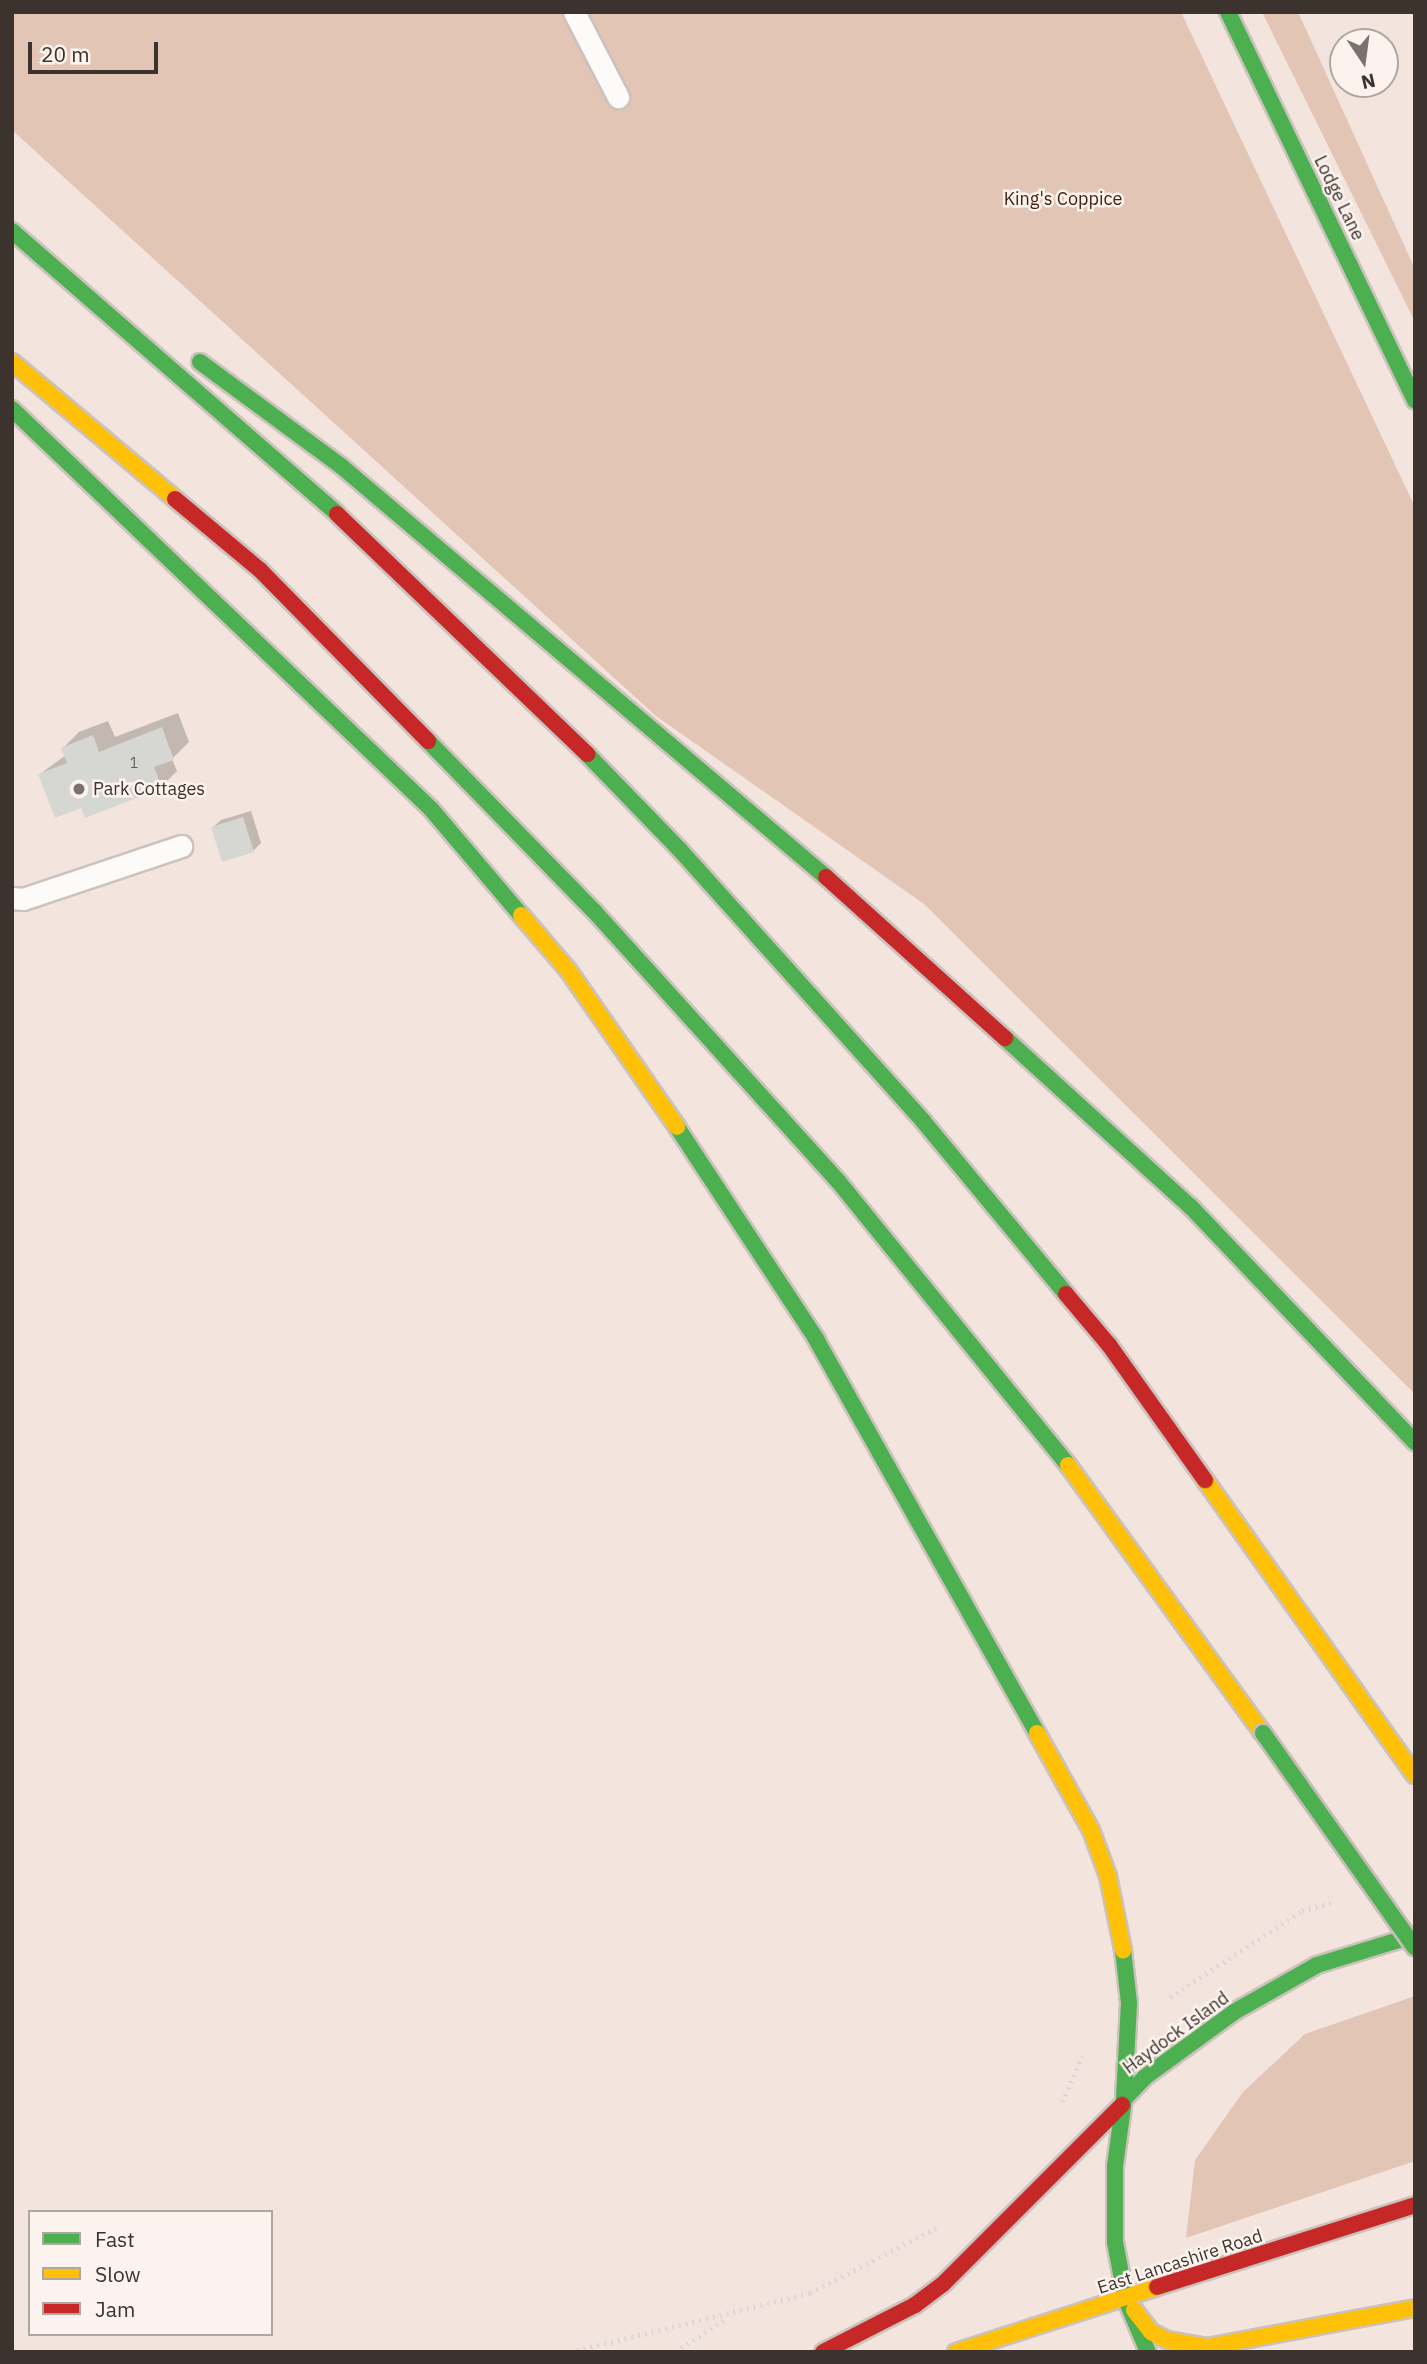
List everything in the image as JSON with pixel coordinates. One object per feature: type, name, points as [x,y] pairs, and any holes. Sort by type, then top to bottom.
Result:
[{"type":"main road","name":"Lodge Lane","points":[[1228,12],[1415,400]]},
{"type":"main road","points":[[12,224],[133,313]]},
{"type":"main road","points":[[12,231],[302,480],[548,714],[680,850],[923,1121],[1109,1345],[1415,1775]]},
{"type":"main road","points":[[188,353],[341,466],[823,874],[1191,1207],[1356,1376],[1415,1442]]},
{"type":"main road","points":[[12,362],[260,570],[594,911],[838,1181],[1028,1410],[1263,1733],[1415,1948]]},
{"type":"main road","points":[[12,409],[431,809],[568,970],[676,1124],[816,1339],[1091,1830],[1108,1876],[1126,1963],[1129,2003],[1115,2217],[1126,2300],[1148,2352]]},
{"type":"main road","name":"Haydock Island","points":[[823,2352],[915,2305],[944,2283],[1123,2102],[1144,2077],[1234,2012],[1317,1965],[1415,1935]]},
{"type":"main road","name":"East Lancashire Road","points":[[956,2352],[1126,2300],[1415,2205]]},
{"type":"main road","points":[[1126,2300],[1151,2332],[1185,2345],[1207,2347],[1415,2308]]},
{"type":"lane","points":[[574,12],[618,97]]},
{"type":"lane","points":[[12,898],[23,899],[181,846]]},
{"type":"path","points":[[1166,2000],[1301,1911],[1339,1901]]},
{"type":"path","points":[[1054,2112],[1085,2048]]},
{"type":"path","points":[[570,2352],[729,2316],[810,2293],[947,2222]]},
{"type":"path","points":[[675,2352],[729,2316]]},
{"type":"green space","name":"King's Coppice","points":[[12,12],[1181,12],[1415,507],[1415,1394],[924,904],[656,716],[12,130]]},
{"type":"green space","points":[[1262,12],[1298,12],[1329,80],[1329,98],[1337,98],[1415,269],[1415,322]]},
{"type":"green space","points":[[1415,1996],[1415,2161],[1186,2238],[1195,2160],[1243,2092],[1305,2034]]},
{"type":"building","points":[[162,727],[174,760],[154,767],[162,788],[85,818],[81,808],[55,818],[38,774],[67,763],[61,748],[93,735],[99,752]]},
{"type":"building","points":[[243,817],[254,852],[222,862],[211,827]]},
{"type":"traffic: fast","points":[[1228,12],[1415,400]]},
{"type":"traffic: fast","points":[[12,231],[337,514]]},
{"type":"traffic: fast","points":[[200,362],[341,466],[826,877]]},
{"type":"traffic: fast","points":[[12,409],[431,809],[521,915]]},
{"type":"traffic: fast","points":[[428,741],[594,911],[838,1181],[1068,1465]]},
{"type":"traffic: fast","points":[[587,754],[680,850],[923,1121],[1066,1294]]},
{"type":"traffic: fast","points":[[1005,1038],[1191,1207],[1415,1442]]},
{"type":"traffic: fast","points":[[677,1127],[816,1339],[1037,1733]]},
{"type":"traffic: fast","points":[[1263,1733],[1415,1948]]},
{"type":"traffic: fast","points":[[1148,2352],[1126,2300],[1115,2242],[1115,2166],[1124,2099],[1145,2077],[1234,2012],[1317,1965],[1415,1935]]},
{"type":"traffic: fast","points":[[1123,1950],[1129,2003],[1124,2099]]},
{"type":"traffic: slow","points":[[12,362],[175,499]]},
{"type":"traffic: slow","points":[[521,915],[568,970],[677,1127]]},
{"type":"traffic: slow","points":[[1068,1465],[1263,1733]]},
{"type":"traffic: slow","points":[[1205,1480],[1415,1775]]},
{"type":"traffic: slow","points":[[1037,1733],[1091,1830],[1108,1876],[1123,1950]]},
{"type":"traffic: slow","points":[[956,2352],[1157,2287]]},
{"type":"traffic: slow","points":[[1134,2310],[1151,2332],[1167,2340],[1207,2347],[1415,2308]]},
{"type":"traffic: jam","points":[[175,499],[260,570],[428,741]]},
{"type":"traffic: jam","points":[[337,514],[587,754]]},
{"type":"traffic: jam","points":[[826,877],[1005,1038]]},
{"type":"traffic: jam","points":[[1066,1294],[1109,1345],[1205,1480]]},
{"type":"traffic: jam","points":[[823,2352],[915,2305],[944,2283],[1122,2105]]},
{"type":"traffic: jam","points":[[1157,2287],[1415,2205]]},
{"type":"place","name":"Park Cottages","points":[[79,789]]}]
